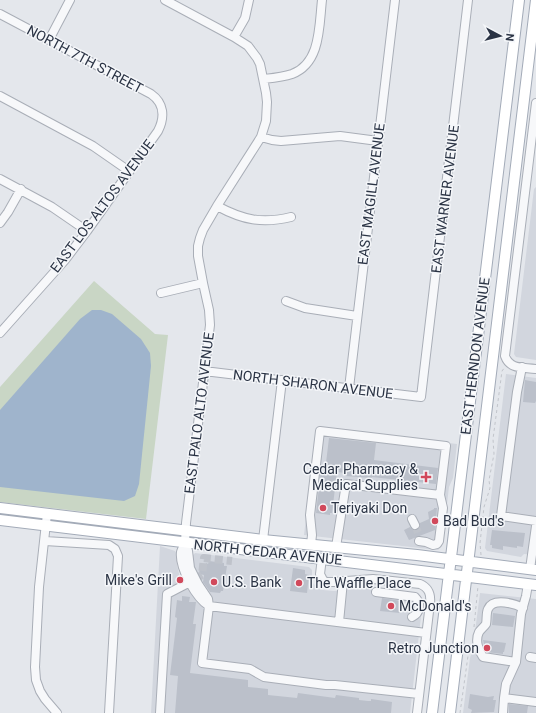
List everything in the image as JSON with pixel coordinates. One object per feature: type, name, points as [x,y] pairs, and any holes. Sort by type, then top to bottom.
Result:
[{"type":"main road","name":"EAST HERNDON AVENUE","points":[[432,713],[519,0]]},
{"type":"main road","name":"EAST HERNDON AVENUE","points":[[450,713],[536,0]]},
{"type":"main road","name":"NORTH CEDAR AVENUE","points":[[0,508],[263,540],[533,569]]},
{"type":"main road","name":"NORTH CEDAR AVENUE","points":[[0,520],[532,584]]},
{"type":"main road","points":[[260,551],[285,549],[328,554],[335,552],[336,547]]},
{"type":"street","points":[[49,40],[70,0]]},
{"type":"street","name":"EAST PALO ALTO AVENUE","points":[[166,0],[242,41],[253,51],[260,64],[267,102],[266,121],[260,136],[203,230],[198,246],[198,263],[210,318],[182,559],[184,571],[193,581],[203,603],[209,606]]},
{"type":"street","points":[[234,37],[245,18],[248,0]]},
{"type":"street","points":[[264,80],[292,74],[300,70],[308,61],[314,52],[318,39],[322,0]]},
{"type":"street","name":"EAST MAGILL AVENUE","points":[[349,388],[395,0]]},
{"type":"street","name":"EAST WARNER AVENUE","points":[[421,397],[468,0]]},
{"type":"street","name":"NORTH 7TH STREET","points":[[0,14],[151,94],[158,101],[163,111]]},
{"type":"street","points":[[0,96],[88,143],[129,171]]},
{"type":"street","points":[[536,103],[505,356],[507,362],[513,366],[536,369]]},
{"type":"street","name":"EAST LOS ALTOS AVENUE","points":[[0,333],[65,260],[87,231],[158,131],[162,121],[163,111]]},
{"type":"street","points":[[260,136],[281,141],[340,136],[378,141]]},
{"type":"street","points":[[527,176],[536,177]]},
{"type":"street","points":[[0,178],[52,207],[87,231]]},
{"type":"street","points":[[0,223],[21,189]]},
{"type":"street","points":[[217,206],[233,214],[256,220],[276,221],[291,217]]},
{"type":"street","points":[[161,293],[203,283]]},
{"type":"street","points":[[286,301],[304,308],[357,316]]},
{"type":"street","points":[[522,367],[517,392],[501,516],[536,521]]},
{"type":"street","name":"NORTH SHARON AVENUE","points":[[204,371],[421,397]]},
{"type":"street","points":[[263,540],[282,380]]},
{"type":"street","points":[[311,544],[312,535],[310,515],[320,431],[446,446],[440,495],[443,508],[439,542],[433,546],[426,542],[419,541]]},
{"type":"street","points":[[336,547],[346,484],[440,495]]},
{"type":"street","points":[[47,514],[39,587],[35,666],[36,680],[40,691],[56,713]]},
{"type":"street","points":[[533,569],[536,526]]},
{"type":"street","points":[[45,542],[109,545],[115,549],[118,556],[109,713]]},
{"type":"street","points":[[322,558],[320,572],[323,580],[330,582],[373,579],[420,584],[425,586],[428,590],[430,603],[417,713]]},
{"type":"street","points":[[160,713],[167,594],[193,581]]},
{"type":"street","points":[[339,622],[343,581]]},
{"type":"street","points":[[503,713],[506,684],[516,662],[521,614],[532,584]]},
{"type":"street","points":[[376,592],[417,599],[420,608],[416,615],[412,617]]},
{"type":"street","points":[[516,662],[482,657],[478,651],[479,634],[480,630],[486,624],[488,609],[493,604],[500,602],[517,604],[523,608]]},
{"type":"street","points":[[419,694],[264,677],[250,669],[202,663],[209,606],[426,633]]},
{"type":"street","points":[[504,698],[536,702]]},
{"type":"path","points":[[474,628],[477,591]]},
{"type":"path","points":[[460,713],[468,656],[472,646]]},
{"type":"shaded area","points":[[536,187],[536,360],[516,357],[514,354],[534,189]]},
{"type":"shaded area","points":[[506,374],[536,378],[536,555],[524,554],[521,557],[487,551],[485,548]]},
{"type":"shaded area","points":[[317,427],[457,444],[453,478],[449,487],[442,546],[438,550],[304,535]]},
{"type":"shaded area","points":[[160,546],[175,551],[177,554],[177,565],[180,578],[194,571],[192,556],[195,553],[309,567],[312,570],[312,582],[323,590],[334,591],[373,587],[418,593],[423,599],[410,713],[151,713]]},
{"type":"shaded area","points":[[480,593],[536,599],[536,713],[463,713]]},
{"type":"green space","points":[[94,281],[155,334],[168,335],[146,519],[0,502],[0,387]]},
{"type":"water","points":[[92,310],[101,310],[112,314],[141,339],[150,353],[151,366],[139,484],[135,496],[124,501],[0,487],[0,410],[80,319]]},
{"type":"building","points":[[525,380],[536,382],[535,403],[523,402]]},
{"type":"building","points":[[329,438],[376,443],[374,460],[438,468],[436,484],[372,477],[345,476],[345,473],[337,472],[332,513],[330,513],[330,515],[316,513],[321,470],[325,471]]},
{"type":"building","points":[[434,508],[437,508],[435,530],[409,540],[404,530],[410,527],[414,530],[418,530],[420,523],[429,519],[428,512]]},
{"type":"building","points":[[492,530],[525,533],[523,547],[517,546],[517,548],[503,546],[503,550],[492,548],[492,545],[490,545]]},
{"type":"building","name":"U.S. Bank","points":[[209,561],[224,563],[224,566],[227,566],[223,591],[220,593],[210,592],[203,582],[204,575],[199,574],[200,566],[205,567],[206,563],[208,564]]},
{"type":"building","name":"The Waffle Place","points":[[293,568],[305,570],[305,574],[309,575],[307,593],[290,591]]},
{"type":"building","points":[[182,596],[190,597],[189,602],[196,602],[193,624],[196,624],[190,673],[248,680],[248,687],[268,689],[268,695],[297,698],[298,693],[335,698],[336,695],[359,698],[359,700],[371,701],[371,699],[392,702],[391,713],[175,713],[178,676],[170,675],[177,618],[175,617],[177,600],[182,601]]},
{"type":"building","name":"McDonald's","points":[[382,598],[401,601],[400,613],[380,611]]},
{"type":"building","points":[[493,613],[515,616],[513,627],[492,625]]},
{"type":"building","points":[[483,640],[506,643],[503,654],[486,652]]},
{"type":"building","points":[[470,694],[488,697],[494,696],[493,700],[496,700],[494,712],[471,713],[472,710],[468,708]]},
{"type":"building","points":[[509,704],[528,706],[527,713],[509,713]]},
{"type":"tunnel","points":[[415,525],[419,535]]},
{"type":"tunnel","points":[[195,579],[202,575],[204,558],[232,561]]},
{"type":"place","name":"Cedar Pharmacy & Medical Supplies","points":[[426,477]]},
{"type":"place","name":"Teriyaki Don","points":[[323,508]]},
{"type":"place","name":"Bad Bud's","points":[[435,521]]},
{"type":"place","name":"Mike's Grill","points":[[180,580]]},
{"type":"place","name":"U.S. Bank","points":[[214,582]]},
{"type":"place","name":"The Waffle Place","points":[[299,583]]},
{"type":"place","name":"McDonald's","points":[[391,606]]},
{"type":"place","name":"Retro Junction","points":[[487,648]]}]
